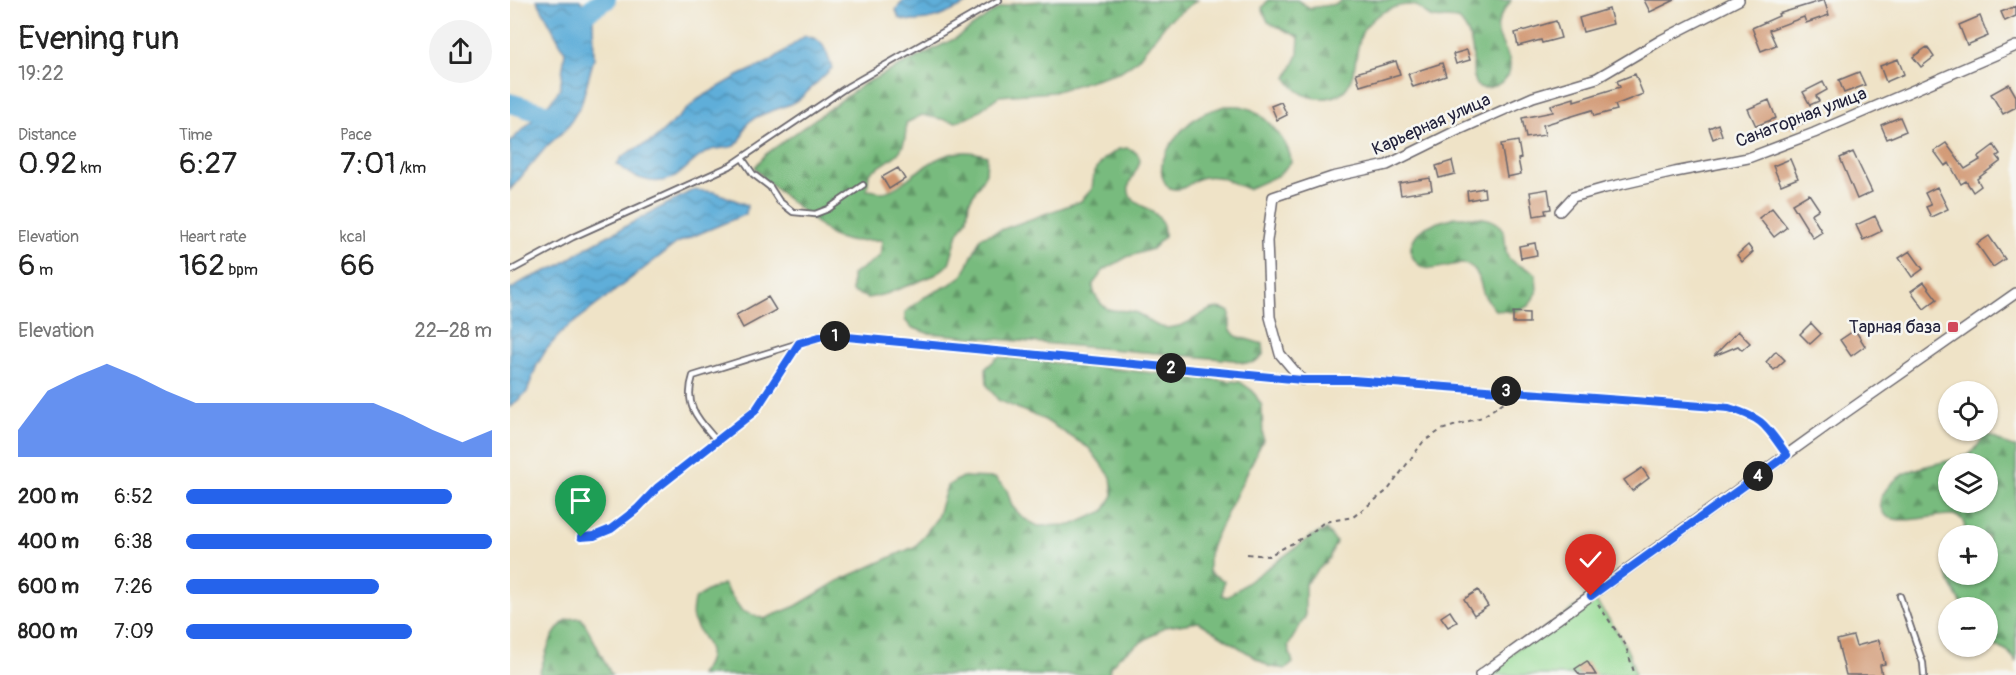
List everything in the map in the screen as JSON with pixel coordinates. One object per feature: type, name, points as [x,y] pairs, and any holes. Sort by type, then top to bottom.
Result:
[{"type":"street","name":"Карьерная улица","points":[[1302,380],[1280,354],[1270,317],[1267,241],[1273,197],[1332,177],[1387,165],[1533,97],[1597,78],[1661,40],[1739,0]]},
{"type":"street","name":"Санаторная улица","points":[[1560,211],[1574,197],[1605,188],[1748,159],[2016,46]]},
{"type":"street","points":[[1480,675],[2016,293]]},
{"type":"lane","points":[[510,271],[573,237],[730,166],[847,87],[999,0]]},
{"type":"lane","points":[[742,158],[753,174],[793,212],[815,214],[828,209],[863,185]]},
{"type":"lane","points":[[717,441],[693,412],[689,388],[693,376],[826,335],[1302,380],[1353,380],[1729,408],[1753,416],[1762,422],[1787,455]]},
{"type":"lane","points":[[581,537],[594,536],[611,529],[637,509],[657,488],[755,411],[799,343]]},
{"type":"lane","points":[[1900,597],[1923,663],[1924,675]]},
{"type":"path","points":[[1247,554],[1268,555],[1310,534],[1324,522],[1353,517],[1388,490],[1423,442],[1441,430],[1482,417],[1504,402],[1506,391]]},
{"type":"path","points":[[1591,596],[1625,644],[1635,675]]},
{"type":"green space","points":[[1059,0],[1197,0],[1168,21],[1136,61],[1121,71],[1053,92],[999,96],[972,116],[956,122],[922,115],[906,123],[906,134],[901,149],[892,159],[869,173],[867,190],[884,192],[891,190],[935,160],[954,153],[975,153],[987,156],[986,173],[969,202],[967,219],[958,233],[949,264],[935,275],[886,294],[868,298],[852,292],[852,275],[880,256],[882,240],[848,241],[832,236],[765,180],[755,167],[766,154],[864,84],[956,38],[999,8],[1015,3]]},
{"type":"green space","points":[[1268,0],[1297,0],[1310,8],[1336,4],[1342,0],[1511,0],[1498,24],[1499,37],[1510,62],[1508,75],[1494,86],[1480,88],[1474,82],[1473,77],[1471,41],[1460,22],[1454,18],[1432,17],[1419,8],[1408,5],[1389,9],[1377,16],[1364,29],[1352,76],[1348,86],[1341,93],[1331,97],[1307,96],[1292,85],[1287,78],[1298,55],[1299,37],[1268,22],[1262,8]]},
{"type":"green space","points":[[1225,106],[1244,107],[1267,121],[1286,146],[1291,162],[1279,175],[1248,189],[1213,176],[1200,178],[1181,189],[1170,188],[1164,181],[1162,163],[1171,144],[1199,116]]},
{"type":"green space","points":[[1128,148],[1136,153],[1140,163],[1129,186],[1131,198],[1155,213],[1163,227],[1164,237],[1152,249],[1127,257],[1104,270],[1093,284],[1096,297],[1107,308],[1132,311],[1155,325],[1165,328],[1179,326],[1216,308],[1223,309],[1230,312],[1230,329],[1236,336],[1263,344],[1264,353],[1258,360],[1243,363],[1234,360],[927,333],[911,327],[905,320],[905,312],[923,298],[963,275],[981,237],[1081,201],[1092,189],[1094,172],[1105,158],[1119,149]]},
{"type":"green space","points":[[1455,217],[1484,218],[1497,223],[1505,237],[1506,252],[1510,260],[1536,274],[1537,291],[1529,306],[1513,312],[1495,310],[1484,295],[1476,272],[1470,266],[1457,264],[1429,269],[1417,263],[1411,253],[1411,247],[1419,232],[1431,225]]},
{"type":"green space","points":[[998,357],[1240,382],[1253,391],[1262,406],[1263,440],[1215,538],[1209,554],[1209,572],[1224,581],[1222,595],[1227,597],[1312,536],[1326,530],[1336,542],[1329,558],[1305,584],[1305,617],[1288,646],[1293,663],[1286,669],[1270,667],[1199,622],[1165,627],[1121,655],[1110,667],[1109,675],[700,675],[706,666],[709,652],[693,619],[694,600],[723,584],[742,611],[764,619],[796,606],[838,581],[916,546],[937,518],[947,486],[962,477],[995,478],[1007,490],[1012,506],[1023,518],[1038,526],[1072,525],[1104,511],[1113,495],[1111,477],[1089,448],[1045,420],[998,400],[987,385],[986,368]]},
{"type":"green space","points":[[1998,440],[2016,447],[2016,661],[2004,649],[1998,647],[1998,597],[1958,597],[1952,585],[1998,585],[1998,525],[1964,525],[1962,519],[1954,515],[1909,520],[1894,519],[1884,514],[1880,505],[1884,493],[1902,475],[1938,464],[1938,513],[1998,513],[1998,453],[1971,453],[1982,441]]},
{"type":"green space","points":[[1591,596],[1624,643],[1635,675],[1480,675]]},
{"type":"green space","points":[[581,618],[612,675],[539,675],[556,631],[567,620]]},
{"type":"water","points":[[537,0],[580,0],[593,19],[594,58],[581,105],[567,128],[547,146],[510,190],[510,142],[548,105],[560,89],[565,52]]},
{"type":"water","points":[[903,0],[974,0],[928,20],[908,21],[899,18],[896,10]]},
{"type":"water","points":[[805,36],[812,37],[821,43],[832,68],[800,99],[749,122],[736,145],[705,153],[668,180],[641,179],[617,164],[631,151],[654,140],[698,99],[738,76],[769,62]]},
{"type":"water","points":[[693,190],[715,192],[747,205],[746,214],[677,243],[563,331],[546,350],[537,365],[527,392],[510,407],[510,290],[525,280],[559,266],[589,246]]},
{"type":"building","points":[[1644,0],[1675,0],[1650,12]]},
{"type":"building","points":[[1824,0],[1829,15],[1806,23],[1804,17],[1769,30],[1776,45],[1761,51],[1752,28],[1779,16],[1778,14]]},
{"type":"building","points":[[2016,6],[2016,16],[2005,21],[2001,12]]},
{"type":"building","points":[[1609,9],[1613,24],[1583,32],[1579,18]]},
{"type":"building","points":[[1980,16],[1988,36],[1967,45],[1959,25]]},
{"type":"building","points":[[1556,21],[1561,38],[1518,46],[1515,33]]},
{"type":"building","points":[[1927,47],[1934,57],[1921,67],[1913,57]]},
{"type":"building","points":[[1467,50],[1470,60],[1456,64],[1453,54]]},
{"type":"building","points":[[1898,59],[1904,74],[1886,82],[1880,66]]},
{"type":"building","points":[[1396,61],[1400,74],[1360,86],[1356,73]]},
{"type":"building","points":[[1442,63],[1446,76],[1413,87],[1408,74]]},
{"type":"building","points":[[1859,72],[1865,85],[1844,93],[1839,80]]},
{"type":"building","points":[[1635,74],[1643,94],[1615,105],[1617,110],[1594,116],[1592,110],[1543,125],[1545,135],[1526,138],[1522,118],[1553,112],[1551,105],[1574,98],[1574,101],[1620,87],[1617,81]]},
{"type":"building","points":[[1823,82],[1827,90],[1816,96],[1819,101],[1810,105],[1803,92]]},
{"type":"building","points":[[2009,84],[2016,96],[2016,107],[2003,114],[1991,94]]},
{"type":"building","points":[[1769,100],[1776,118],[1756,126],[1748,109]]},
{"type":"building","points":[[1281,102],[1287,115],[1277,120],[1271,106]]},
{"type":"building","points":[[1799,113],[1803,123],[1790,128],[1786,118]]},
{"type":"building","points":[[1900,117],[1906,131],[1887,139],[1881,125]]},
{"type":"building","points":[[1718,124],[1722,135],[1713,139],[1709,128]]},
{"type":"building","points":[[1518,141],[1521,174],[1507,177],[1501,144]]},
{"type":"building","points":[[1946,143],[1965,169],[1980,160],[1978,157],[1994,145],[2000,154],[1997,156],[2001,161],[1977,179],[1981,186],[1973,192],[1966,181],[1961,184],[1949,163],[1945,166],[1934,151]]},
{"type":"building","points":[[1853,152],[1872,192],[1857,199],[1840,158]]},
{"type":"building","points":[[1790,159],[1798,178],[1781,185],[1773,166]]},
{"type":"building","points":[[1452,161],[1455,174],[1439,178],[1436,166]]},
{"type":"building","points":[[898,168],[905,179],[889,189],[882,177]]},
{"type":"building","points":[[1430,178],[1432,190],[1401,195],[1399,183]]},
{"type":"building","points":[[1937,187],[1948,209],[1931,217],[1926,207],[1931,205],[1925,193]]},
{"type":"building","points":[[1484,188],[1485,197],[1468,200],[1467,191]]},
{"type":"building","points":[[1548,189],[1551,209],[1545,210],[1546,214],[1534,216],[1530,192]]},
{"type":"building","points":[[1809,194],[1819,209],[1811,214],[1822,232],[1813,238],[1792,204]]},
{"type":"building","points":[[1772,208],[1787,227],[1774,237],[1759,218]]},
{"type":"building","points":[[1875,216],[1882,231],[1863,240],[1856,225]]},
{"type":"building","points":[[1989,236],[2005,259],[1993,267],[1977,244]]},
{"type":"building","points":[[1535,243],[1537,255],[1521,258],[1519,246]]},
{"type":"building","points":[[1748,245],[1753,252],[1742,262],[1737,255]]},
{"type":"building","points":[[1910,251],[1923,269],[1912,277],[1899,258]]},
{"type":"building","points":[[1924,282],[1937,299],[1924,309],[1911,291]]},
{"type":"building","points":[[768,297],[776,310],[743,328],[736,315]]},
{"type":"building","points":[[1513,312],[1529,313],[1529,323],[1513,323]]},
{"type":"building","points":[[1811,323],[1821,334],[1810,344],[1800,334]]},
{"type":"building","points":[[1855,330],[1865,346],[1851,356],[1840,340]]},
{"type":"building","points":[[1738,331],[1750,343],[1742,350],[1738,346],[1714,356]]},
{"type":"building","points":[[1776,351],[1785,360],[1774,370],[1766,362]]},
{"type":"building","points":[[1642,468],[1649,478],[1632,491],[1624,480]]},
{"type":"building","points":[[1478,590],[1488,606],[1474,615],[1464,599]]},
{"type":"building","points":[[1450,611],[1457,622],[1448,627],[1441,617]]},
{"type":"building","points":[[1853,636],[1856,646],[1879,640],[1885,664],[1880,665],[1882,675],[1846,675],[1837,640]]},
{"type":"building","points":[[1587,661],[1596,675],[1580,675],[1575,669]]},
{"type":"waterway","points":[[574,33],[581,17],[606,0]]},
{"type":"waterway","points":[[510,103],[559,118]]},
{"type":"place","name":"Тарная база","points":[[1953,327]]},
{"type":"route","points":[[581,537],[594,536],[611,529],[637,509],[657,488],[755,411],[799,343],[826,335],[1302,380],[1353,380],[1729,408],[1753,416],[1762,422],[1787,455],[1591,596]]}]
